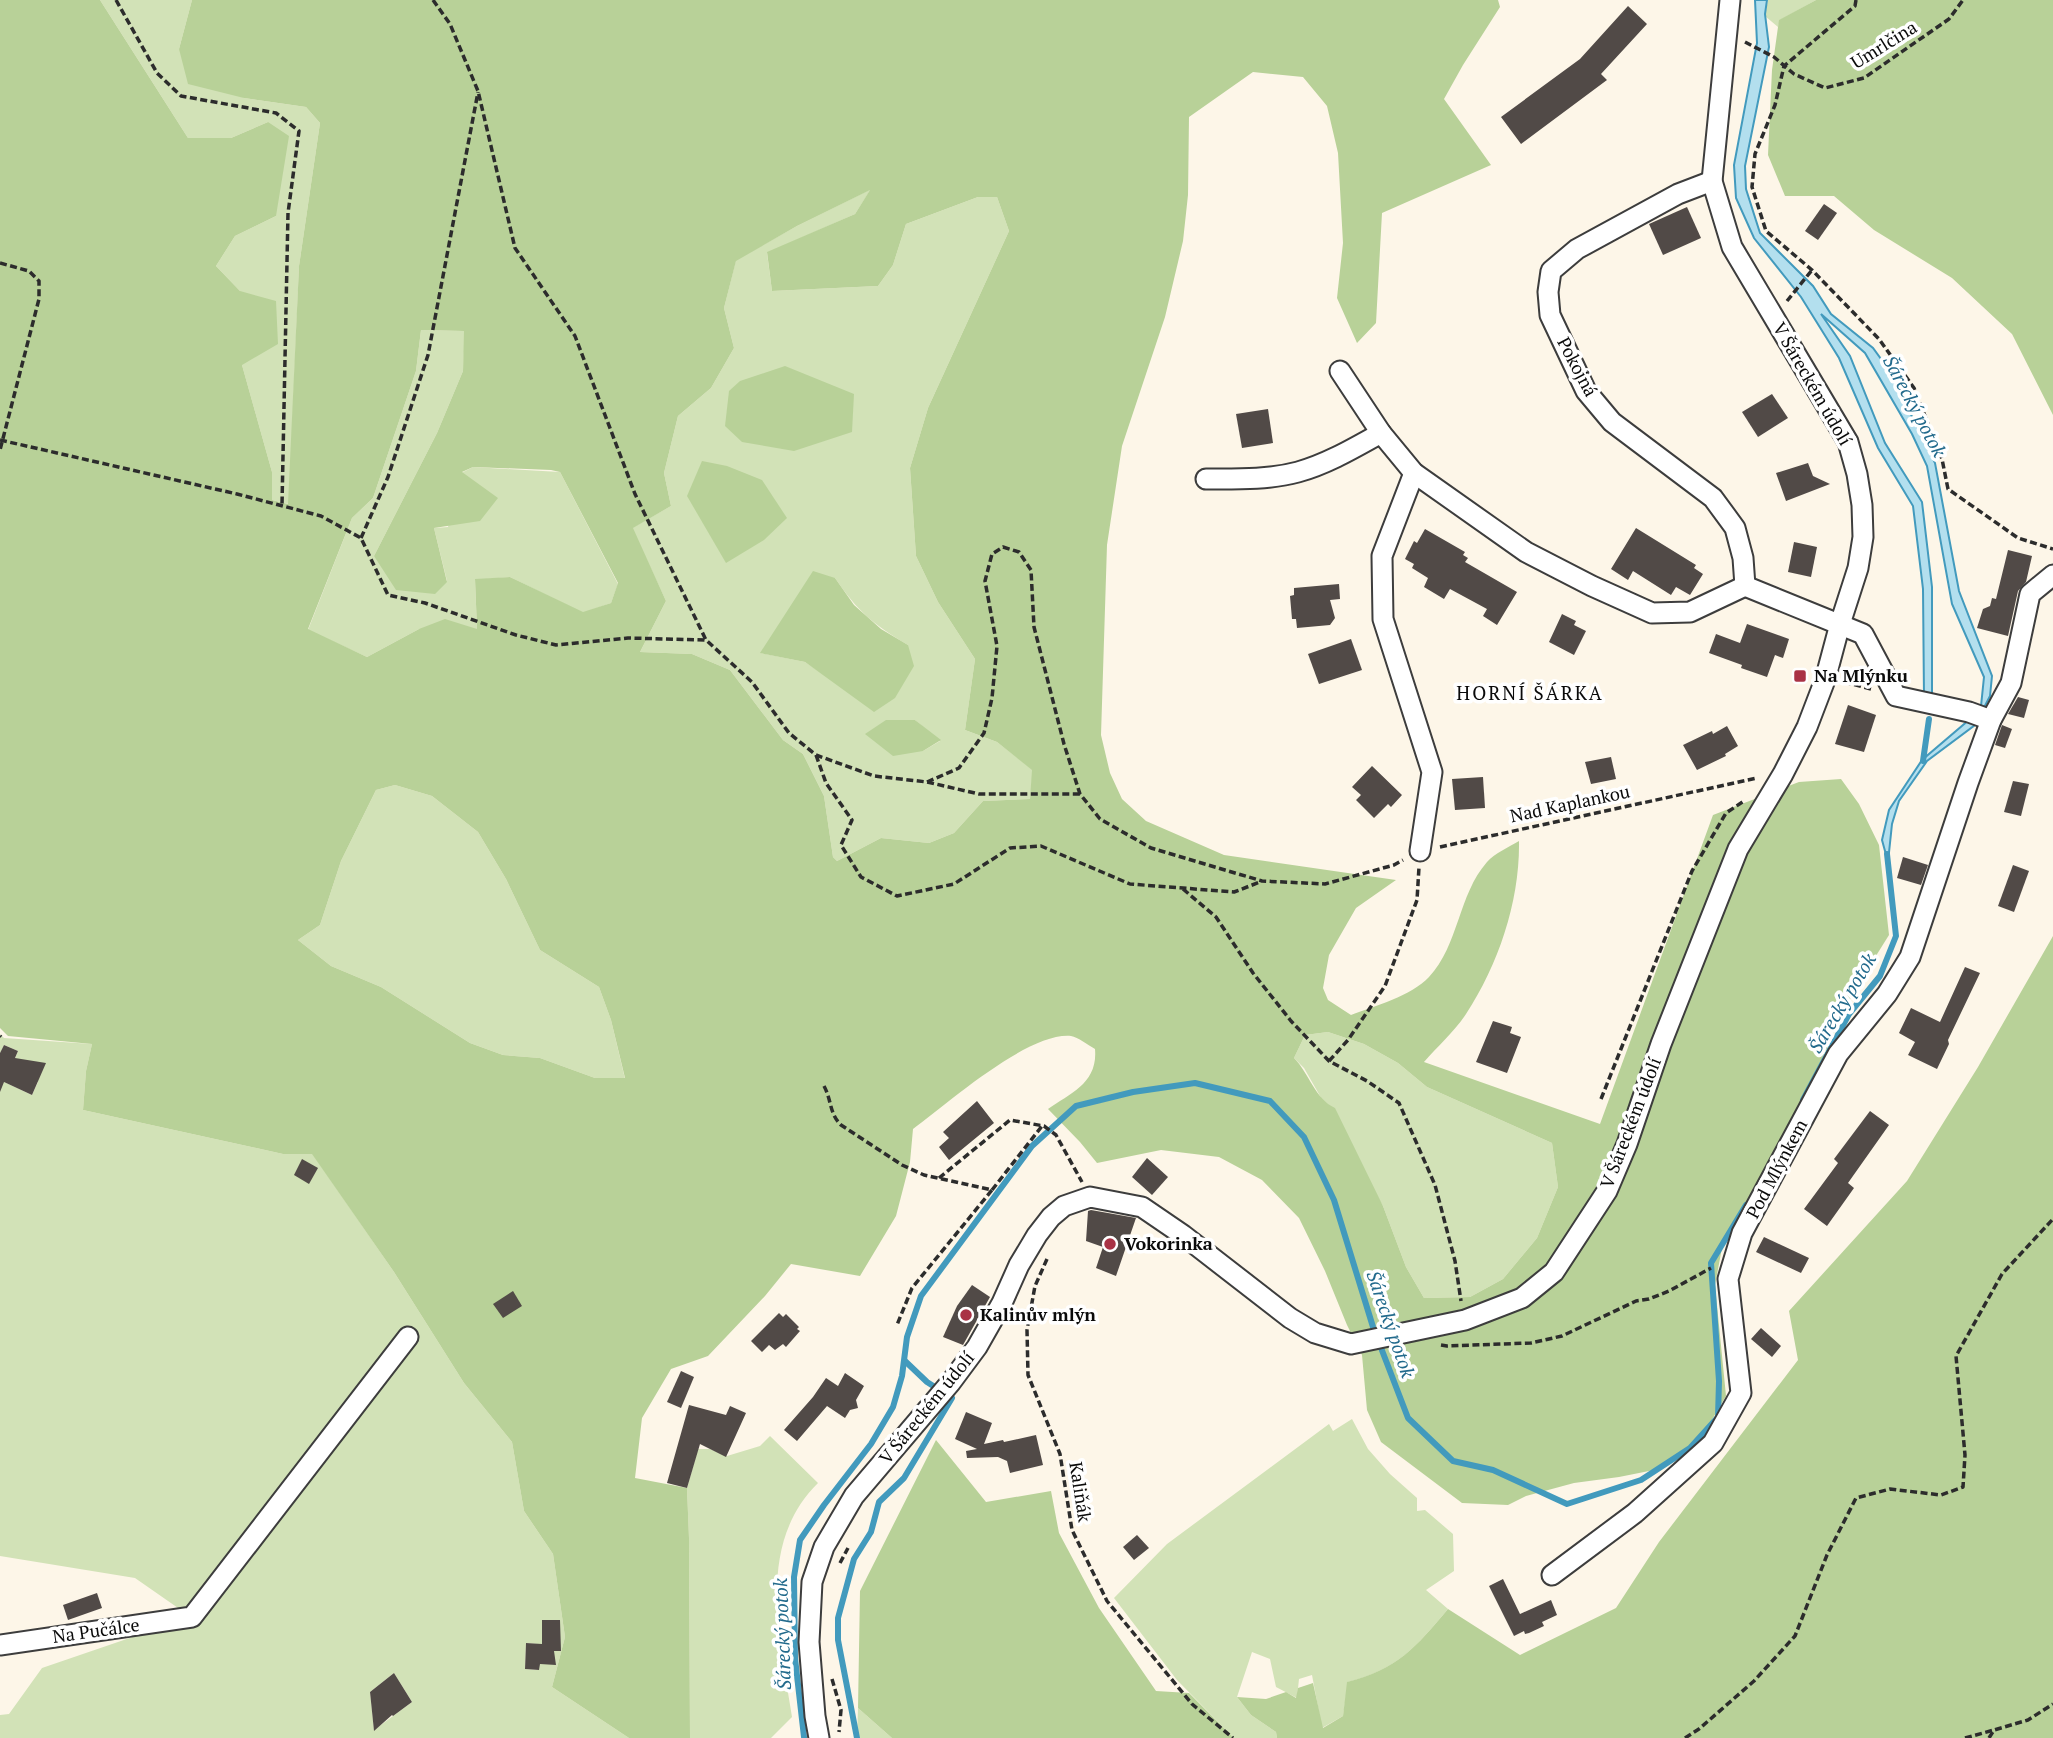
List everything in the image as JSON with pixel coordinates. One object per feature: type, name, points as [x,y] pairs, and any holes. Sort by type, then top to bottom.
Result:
[{"type":"street","name":"V Šáreckém údolí","points":[[819,1738],[809,1642],[812,1582],[824,1547],[855,1496],[977,1347],[1037,1235],[1064,1206],[1090,1196],[1142,1207],[1183,1235],[1290,1318],[1315,1333],[1351,1344],[1465,1320],[1522,1298],[1555,1272],[1606,1191],[1627,1143],[1661,1044],[1738,849],[1783,774],[1807,727],[1825,680],[1858,568],[1863,537],[1862,505],[1848,442],[1732,247],[1712,181],[1730,0]]},
{"type":"street","name":"Pokojná","points":[[1712,181],[1678,194],[1577,249],[1551,271],[1548,292],[1550,316],[1586,391],[1612,422],[1713,498],[1735,528],[1743,558],[1745,586]]},
{"type":"street","points":[[1340,371],[1381,433],[1414,473],[1526,552],[1652,613],[1690,612],[1745,586],[1863,634],[1896,696],[1981,716]]},
{"type":"street","points":[[1206,479],[1247,480],[1298,472],[1344,454],[1381,433]]},
{"type":"street","points":[[1414,473],[1382,556],[1382,607],[1393,654],[1432,772],[1419,851]]},
{"type":"street","name":"Pod Mlýnkem","points":[[1552,1575],[1635,1513],[1713,1443],[1741,1393],[1722,1272],[1838,1054],[1886,994],[1910,957],[1968,783],[1981,716],[2011,683],[2030,594],[2053,575]]},
{"type":"street","name":"Na Pučálce","points":[[0,1645],[192,1617],[408,1336]]},
{"type":"path","points":[[116,0],[157,73],[181,96],[276,113],[299,131],[288,213],[282,506]]},
{"type":"path","points":[[433,0],[450,24],[478,90],[514,248],[575,336],[635,494],[706,640],[752,682],[789,733],[816,755],[874,776],[927,782],[979,794],[1080,794]]},
{"type":"path","points":[[1856,0],[1856,6],[1784,66],[1775,106],[1755,154],[1752,187],[1766,231],[1812,270],[1879,339],[1914,388],[1942,459],[1948,489],[2018,538],[2053,549]]},
{"type":"path","name":"Umrlčina","points":[[1745,42],[1774,57],[1794,74],[1825,88],[1864,78],[1950,19],[1963,0]]},
{"type":"path","points":[[361,538],[388,477],[428,355],[478,90]]},
{"type":"path","points":[[0,263],[29,271],[38,282],[39,299],[0,450]]},
{"type":"path","points":[[1786,303],[1812,270]]},
{"type":"path","points":[[1,441],[321,516],[361,538],[388,595],[425,603],[516,635],[556,645],[628,638],[706,640]]},
{"type":"path","points":[[927,782],[959,768],[984,733],[992,698],[997,646],[985,581],[992,554],[1003,547],[1019,552],[1031,570],[1034,628],[1063,744],[1080,794],[1100,819],[1151,848],[1262,881]]},
{"type":"path","points":[[1825,680],[1847,682],[1896,696]]},
{"type":"path","points":[[816,755],[826,783],[852,820],[841,845],[861,877],[897,896],[954,884],[1010,848],[1041,846],[1130,884],[1234,892],[1262,881]]},
{"type":"path","name":"Nad Kaplankou","points":[[1262,881],[1325,884],[1394,865],[1419,851],[1783,774]]},
{"type":"path","points":[[1601,1099],[1692,871],[1726,813],[1749,797]]},
{"type":"path","points":[[1329,1061],[1348,1040],[1385,986],[1417,900],[1419,851]]},
{"type":"path","points":[[1181,888],[1216,917],[1253,973],[1291,1021],[1329,1061],[1367,1081],[1399,1103],[1434,1185],[1455,1261],[1465,1320]]},
{"type":"path","points":[[824,1086],[829,1094],[833,1116],[841,1125],[902,1165],[939,1179],[992,1189]]},
{"type":"path","points":[[939,1179],[1010,1120],[1043,1126],[1056,1135],[1090,1196]]},
{"type":"path","points":[[897,1325],[912,1287],[1043,1126]]},
{"type":"path","points":[[1685,1738],[1754,1681],[1795,1636],[1827,1555],[1856,1498],[1890,1489],[1941,1495],[1963,1487],[1965,1455],[1956,1356],[2003,1274],[2053,1219]]},
{"type":"path","name":"Kaliňák","points":[[1051,1248],[1035,1286],[1027,1330],[1028,1375],[1060,1454],[1072,1531],[1107,1601],[1192,1704],[1233,1738]]},
{"type":"path","points":[[1436,1343],[1447,1346],[1531,1343],[1562,1336],[1636,1301],[1669,1291],[1696,1275],[1722,1272]]},
{"type":"path","points":[[837,1570],[853,1537]]},
{"type":"path","points":[[832,1677],[841,1710],[838,1738]]},
{"type":"path","points":[[1965,1738],[2028,1720],[2053,1704]]},
{"type":"path","points":[[1989,1738],[1994,1730]]},
{"type":"green space","points":[[0,0],[100,0],[188,138],[231,138],[268,122],[289,136],[276,216],[235,236],[216,266],[240,291],[276,301],[278,344],[242,365],[272,472],[272,500],[288,504],[299,266],[320,123],[306,107],[244,98],[188,84],[179,49],[192,0],[1498,0],[1500,7],[1444,99],[1491,165],[1382,213],[1376,323],[1357,343],[1337,298],[1343,243],[1338,153],[1327,106],[1303,77],[1253,72],[1189,117],[1188,195],[1183,241],[1165,317],[1122,446],[1107,545],[1101,735],[1110,773],[1122,799],[1146,821],[1224,855],[1396,880],[1356,908],[1329,955],[1323,988],[1328,1000],[1351,1015],[1403,995],[1429,977],[1447,950],[1477,875],[1490,859],[1519,841],[1516,886],[1498,953],[1466,1014],[1424,1062],[1600,1124],[1713,815],[1799,782],[1841,779],[1859,804],[1879,845],[1889,935],[1854,991],[1808,1088],[1722,1248],[1715,1285],[1726,1396],[1693,1452],[1659,1469],[1574,1483],[1526,1496],[1508,1505],[1462,1503],[1381,1442],[1367,1410],[1362,1355],[1325,1271],[1299,1218],[1262,1180],[1219,1157],[1161,1150],[1097,1163],[1048,1109],[1088,1079],[1095,1061],[1095,1049],[1080,1039],[1071,1036],[1053,1038],[1033,1045],[989,1071],[913,1129],[910,1162],[896,1216],[860,1276],[791,1264],[765,1296],[708,1356],[671,1369],[642,1418],[635,1478],[687,1488],[690,1738],[629,1738],[552,1687],[565,1637],[553,1554],[524,1511],[512,1442],[464,1383],[394,1272],[312,1154],[283,1154],[83,1110],[86,1071],[92,1044],[8,1036],[0,1028]],"holes":[[[870,190],[855,214],[767,252],[772,291],[878,286],[893,265],[906,224],[978,197],[997,197],[1009,231],[928,408],[910,468],[916,556],[938,602],[975,659],[965,730],[997,742],[1032,770],[1030,799],[983,801],[954,833],[929,843],[881,838],[837,861],[833,857],[824,796],[803,754],[783,740],[730,670],[692,654],[640,652],[666,601],[633,528],[671,506],[664,473],[678,416],[711,388],[734,348],[724,308],[736,261],[797,226]],[[421,330],[464,331],[463,371],[437,433],[374,556],[396,590],[435,594],[447,582],[434,528],[480,521],[498,498],[462,472],[473,467],[551,470],[560,472],[618,583],[611,603],[583,612],[510,577],[475,579],[477,629],[445,619],[419,629],[367,657],[308,629],[352,518],[373,498],[416,371]],[[395,785],[432,796],[478,832],[506,879],[540,950],[599,987],[611,1020],[625,1078],[595,1078],[540,1058],[503,1055],[470,1043],[381,987],[331,966],[298,940],[320,925],[341,861],[376,790]],[[1328,1032],[1364,1044],[1398,1063],[1427,1087],[1552,1143],[1558,1187],[1537,1238],[1503,1279],[1470,1297],[1424,1298],[1406,1267],[1383,1206],[1335,1108],[1317,1092],[1294,1058],[1305,1035]]]},
{"type":"green space","points":[[100,0],[192,0],[179,49],[244,98],[306,107],[320,123],[299,266],[289,504],[272,500],[272,472],[242,365],[240,291],[216,266],[235,236],[276,216],[268,122],[231,138],[188,138]]},
{"type":"green space","points":[[1768,0],[1816,0],[1780,20],[1778,27],[1765,16]]},
{"type":"green space","points":[[1816,0],[2053,0],[2053,415],[2012,334],[1952,278],[1874,230],[1834,196],[1785,196],[1768,155],[1772,70],[1779,20]]},
{"type":"green space","points":[[871,189],[855,214],[767,253],[772,291],[878,286],[893,265],[906,224],[978,197],[997,197],[1009,231],[928,408],[910,468],[916,556],[938,602],[975,659],[965,730],[997,742],[1033,770],[1030,799],[983,801],[954,833],[929,843],[881,838],[837,861],[833,857],[824,796],[803,754],[783,740],[730,670],[692,654],[640,652],[666,601],[632,528],[671,506],[664,473],[678,416],[711,388],[734,348],[724,308],[736,260]],"holes":[[[835,578],[867,616],[908,645],[832,680],[805,662],[761,653]],[[886,720],[915,720],[940,741],[923,751]]]},
{"type":"green space","points":[[421,330],[465,331],[463,371],[437,433],[374,556],[447,581],[434,528],[448,527],[461,473],[473,467],[560,472],[618,584],[611,603],[583,613],[510,577],[475,580],[477,629],[419,629],[367,657],[308,630],[352,518],[373,498],[416,371]]},
{"type":"green space","points":[[785,366],[854,394],[852,432],[794,451],[742,442],[725,426],[729,391],[740,381]]},
{"type":"green space","points":[[702,461],[727,466],[762,480],[787,518],[764,540],[726,563],[687,496]]},
{"type":"green space","points":[[813,571],[835,578],[854,605],[881,629],[908,645],[914,666],[895,698],[874,712],[805,662],[760,653]]},
{"type":"green space","points":[[886,720],[915,720],[941,740],[923,751],[893,756],[865,734]]},
{"type":"green space","points":[[395,785],[432,796],[478,832],[506,879],[540,950],[599,987],[611,1020],[625,1079],[595,1078],[540,1058],[503,1055],[470,1043],[381,987],[331,966],[298,940],[320,925],[341,861],[376,790]]},
{"type":"green space","points":[[2053,936],[2053,1738],[1277,1738],[1276,1732],[1251,1715],[1237,1697],[1266,1699],[1286,1692],[1296,1698],[1298,1688],[1313,1683],[1323,1728],[1343,1716],[1347,1682],[1365,1677],[1405,1655],[1448,1609],[1520,1655],[1616,1608],[1659,1542],[1798,1360],[1789,1311],[1907,1181],[1978,1067]]},
{"type":"green space","points":[[1328,1032],[1364,1044],[1398,1063],[1427,1087],[1552,1143],[1558,1187],[1537,1238],[1503,1279],[1470,1297],[1424,1298],[1406,1267],[1383,1206],[1304,1068],[1294,1058],[1305,1035]]},
{"type":"green space","points":[[0,1034],[4,1038],[92,1044],[86,1071],[83,1110],[283,1154],[312,1153],[394,1272],[464,1383],[512,1442],[524,1511],[553,1554],[565,1637],[552,1687],[629,1738],[0,1738],[0,1715],[9,1714],[42,1668],[191,1617],[135,1578],[0,1556],[0,1080],[32,1095],[38,1082],[10,1070],[18,1051],[4,1045],[0,1053]],"holes":[[[526,1643],[538,1644],[539,1670],[525,1669]],[[394,1673],[412,1702],[374,1730],[370,1692]]]},
{"type":"green space","points":[[1352,1419],[1368,1449],[1390,1474],[1417,1498],[1417,1511],[1425,1510],[1453,1534],[1454,1571],[1426,1590],[1448,1609],[1405,1655],[1380,1670],[1348,1682],[1343,1716],[1322,1728],[1312,1675],[1299,1679],[1297,1698],[1276,1687],[1270,1659],[1252,1652],[1237,1697],[1251,1715],[1276,1732],[1277,1738],[1234,1738],[1177,1680],[1114,1598],[1167,1544],[1329,1424],[1333,1431]]},
{"type":"green space","points":[[770,1436],[818,1483],[798,1508],[786,1535],[779,1564],[778,1625],[792,1717],[771,1738],[690,1738],[687,1488],[698,1449],[710,1449],[727,1456],[760,1446]]},
{"type":"green space","points":[[936,1440],[986,1502],[1051,1491],[1059,1533],[1099,1608],[1156,1691],[1189,1693],[1234,1738],[892,1738],[858,1708],[860,1591]]},
{"type":"green space","points":[[858,1708],[892,1738],[857,1738]]},
{"type":"water","points":[[1755,0],[1767,0],[1765,14],[1769,47],[1745,166],[1746,189],[1760,233],[1813,286],[1831,314],[1873,348],[1889,370],[1935,463],[1959,591],[1992,676],[1990,696],[1975,725],[1927,761],[1899,801],[1892,824],[1888,862],[1882,840],[1889,810],[1922,760],[1970,719],[1981,706],[1984,677],[1952,604],[1927,466],[1912,434],[1865,353],[1821,314],[1850,356],[1885,443],[1922,502],[1932,587],[1932,699],[1924,697],[1923,589],[1913,506],[1878,448],[1839,358],[1801,297],[1754,238],[1736,198],[1734,165],[1757,43]]},
{"type":"building","points":[[1628,6],[1647,24],[1601,74],[1607,80],[1521,144],[1501,117],[1580,59]]},
{"type":"building","points":[[1824,204],[1837,213],[1818,240],[1805,231]]},
{"type":"building","points":[[1687,207],[1701,238],[1663,255],[1649,224]]},
{"type":"building","points":[[1772,394],[1788,418],[1758,437],[1742,412]]},
{"type":"building","points":[[1268,409],[1273,443],[1242,448],[1236,414]]},
{"type":"building","points":[[1808,463],[1813,476],[1830,484],[1786,501],[1776,473]]},
{"type":"building","points":[[1636,528],[1696,565],[1694,568],[1703,574],[1690,595],[1676,587],[1671,595],[1633,571],[1628,580],[1611,569]]},
{"type":"building","points":[[1425,529],[1465,552],[1463,555],[1468,558],[1465,562],[1517,592],[1497,625],[1483,616],[1487,609],[1450,589],[1444,599],[1424,587],[1428,578],[1412,568],[1414,564],[1405,559],[1414,541],[1417,543]]},
{"type":"building","points":[[1794,542],[1817,547],[1811,577],[1788,572]]},
{"type":"building","points":[[2008,550],[2032,556],[2026,582],[2018,591],[2008,636],[1977,628],[1983,609],[1990,606],[1992,598],[1996,599]]},
{"type":"building","points":[[1339,584],[1340,599],[1330,600],[1335,618],[1330,625],[1297,628],[1296,619],[1292,619],[1290,596],[1294,595],[1294,588]]},
{"type":"building","points":[[1562,614],[1576,621],[1574,625],[1586,631],[1574,655],[1549,642]]},
{"type":"building","points":[[1747,624],[1789,639],[1783,658],[1775,655],[1767,677],[1709,653],[1716,634],[1740,643]]},
{"type":"building","points":[[1351,639],[1362,670],[1319,684],[1308,654]]},
{"type":"building","points":[[2018,697],[2029,700],[2024,718],[2008,714]]},
{"type":"building","points":[[1848,705],[1876,715],[1864,752],[1835,744]]},
{"type":"building","points":[[2002,725],[2012,729],[2005,748],[1995,745]]},
{"type":"building","points":[[1727,726],[1738,746],[1725,754],[1726,756],[1697,770],[1683,745]]},
{"type":"building","points":[[1611,757],[1616,779],[1591,784],[1585,762]]},
{"type":"building","points":[[1372,766],[1402,795],[1391,807],[1388,804],[1374,818],[1356,800],[1361,795],[1352,787]]},
{"type":"building","points":[[1483,777],[1485,808],[1455,810],[1452,779]]},
{"type":"building","points":[[2013,781],[2029,784],[2021,816],[2004,812]]},
{"type":"building","points":[[1903,857],[1928,865],[1921,885],[1897,878]]},
{"type":"building","points":[[2013,865],[2029,871],[2014,912],[1998,906]]},
{"type":"building","points":[[1965,967],[1980,973],[1937,1069],[1908,1055],[1915,1042],[1899,1033],[1911,1008],[1940,1022]]},
{"type":"building","points":[[1493,1021],[1512,1027],[1510,1033],[1521,1037],[1507,1073],[1476,1062]]},
{"type":"building","points":[[4,1045],[18,1051],[15,1058],[46,1063],[32,1095],[4,1082],[0,1092],[0,1053]]},
{"type":"building","points":[[977,1101],[994,1123],[949,1160],[939,1147],[949,1138],[943,1132]]},
{"type":"building","points":[[1870,1111],[1889,1125],[1848,1183],[1854,1188],[1827,1226],[1804,1209],[1838,1163],[1834,1159]]},
{"type":"building","points":[[1147,1158],[1168,1177],[1152,1195],[1132,1177]]},
{"type":"building","points":[[302,1159],[318,1168],[309,1184],[294,1175]]},
{"type":"building","name":"Vokorinka","points":[[1088,1211],[1136,1218],[1116,1276],[1096,1268],[1103,1247],[1086,1241]]},
{"type":"building","points":[[1764,1237],[1809,1258],[1801,1273],[1756,1252]]},
{"type":"building","name":"Kalinův mlýn","points":[[972,1285],[990,1297],[963,1345],[943,1337],[957,1306]]},
{"type":"building","points":[[513,1291],[522,1306],[503,1318],[493,1304]]},
{"type":"building","points":[[779,1313],[783,1317],[786,1314],[800,1331],[786,1347],[783,1344],[775,1350],[769,1345],[762,1352],[751,1341]]},
{"type":"building","points":[[1761,1328],[1781,1346],[1772,1357],[1751,1339]]},
{"type":"building","points":[[681,1371],[694,1377],[681,1408],[667,1402]]},
{"type":"building","points":[[845,1373],[864,1386],[856,1400],[858,1408],[850,1410],[845,1418],[827,1406],[797,1441],[784,1430],[826,1378],[838,1386]]},
{"type":"building","points":[[689,1405],[726,1415],[730,1406],[746,1413],[726,1457],[700,1444],[687,1488],[667,1483]]},
{"type":"building","points":[[966,1412],[992,1423],[984,1444],[1036,1435],[1043,1465],[1010,1473],[1007,1461],[998,1457],[967,1458],[966,1451],[977,1449],[955,1439]]},
{"type":"building","points":[[1137,1535],[1149,1548],[1134,1560],[1123,1547]]},
{"type":"building","points":[[1503,1579],[1520,1614],[1551,1600],[1557,1615],[1542,1622],[1544,1626],[1514,1636],[1489,1586]]},
{"type":"building","points":[[97,1593],[102,1608],[68,1620],[63,1605]]},
{"type":"building","points":[[542,1620],[560,1620],[561,1651],[554,1651],[556,1665],[540,1664],[539,1670],[525,1669],[526,1643],[542,1644]]},
{"type":"building","points":[[394,1673],[412,1702],[374,1731],[370,1692]]},
{"type":"waterway","name":"Šárecký potok","points":[[1923,761],[1929,719]]},
{"type":"waterway","name":"Šárecký potok","points":[[1803,1100],[1849,1014],[1880,976],[1896,936],[1887,854]]},
{"type":"waterway","name":"Šárecký potok","points":[[804,1737],[795,1658],[794,1577],[800,1540],[871,1444],[893,1407],[902,1376],[907,1337],[921,1296],[1032,1146],[1076,1106],[1133,1092],[1195,1083],[1270,1101],[1304,1137],[1334,1200],[1373,1327],[1408,1418],[1453,1461],[1493,1470],[1567,1504],[1641,1480],[1690,1448],[1718,1417],[1719,1381],[1711,1263],[1746,1205]]},
{"type":"waterway","points":[[857,1738],[838,1640],[838,1618],[854,1559],[871,1532],[879,1502],[904,1478],[952,1398],[927,1382],[905,1361]]},
{"type":"place","name":"Na Mlýnku","points":[[1800,676]]},
{"type":"place","name":"Vokorinka","points":[[1110,1244]]},
{"type":"place","name":"Kalinův mlýn","points":[[966,1315]]},
{"type":"district","name":"HORNÍ ŠÁRKA","points":[[1530,693]]}]
